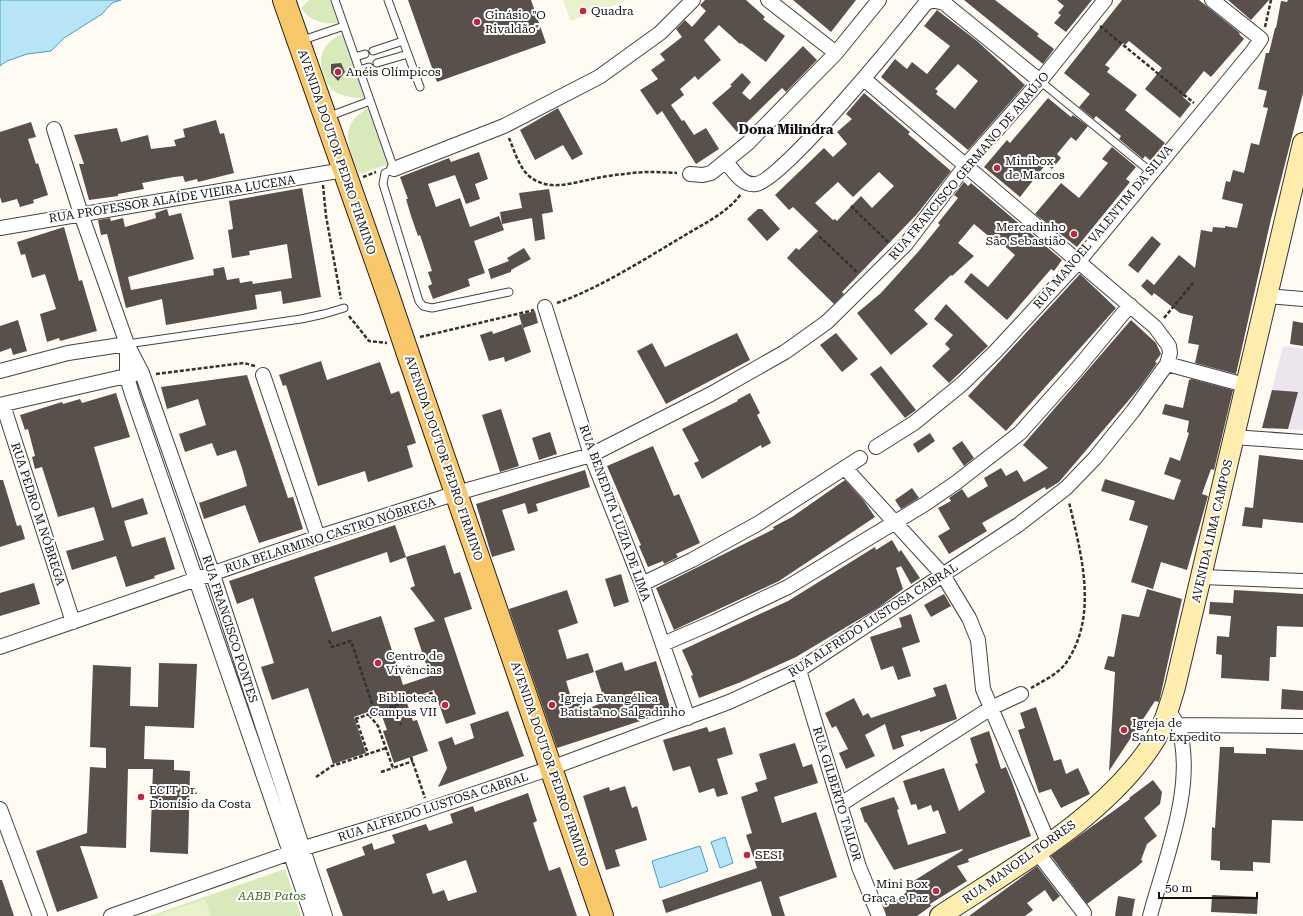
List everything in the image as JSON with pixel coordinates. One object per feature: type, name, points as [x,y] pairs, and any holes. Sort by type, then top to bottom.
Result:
[{"type":"main road","name":"AVENIDA DOUTOR PEDRO FIRMINO","points":[[285,4],[457,493],[602,916]]},
{"type":"main road","name":"AVENIDA LIMA CAMPOS","points":[[1173,718],[1202,577],[1245,384],[1302,155]]},
{"type":"main road","name":"RUA MANOEL TORRES","points":[[940,916],[1043,848],[1108,796],[1137,766],[1157,737],[1173,718]]},
{"type":"street","points":[[393,167],[504,126],[599,77],[660,33],[692,0]]},
{"type":"street","points":[[768,0],[836,53]]},
{"type":"street","points":[[690,174],[703,175],[711,173],[748,143],[836,53],[879,0]]},
{"type":"street","points":[[726,162],[743,181],[749,184],[765,182],[796,152],[864,79],[925,4],[932,0],[945,1],[1040,81]]},
{"type":"street","name":"RUA FRANCISCO GERMANO DE ARAÚJO","points":[[457,493],[591,455],[711,394],[785,352],[827,322],[898,252],[966,165],[1040,81],[1105,0]]},
{"type":"street","points":[[1212,0],[1261,39]]},
{"type":"street","name":"RUA MANOEL VALENTIM DA SILVA","points":[[876,448],[914,423],[962,384],[995,352],[1079,261],[1261,39]]},
{"type":"street","points":[[864,79],[1156,327]]},
{"type":"street","name":"RUA FRANCISCO PONTES","points":[[54,129],[81,214],[127,344],[142,373],[213,575],[298,851],[312,916]]},
{"type":"street","name":"RUA PROFESSOR ALAÍDE VIEIRA LUCENA","points":[[0,228],[322,174],[346,176]]},
{"type":"street","points":[[1266,296],[1303,299]]},
{"type":"street","points":[[663,644],[788,587],[896,522],[957,482],[1020,433],[1077,370],[1130,305]]},
{"type":"street","name":"RUA BENEDITA LUZIA DE LIMA","points":[[545,307],[591,455],[642,584],[688,718]]},
{"type":"street","name":"RUA ALFREDO LUSTOSA CABRAL","points":[[111,916],[298,851],[429,810],[551,768],[688,718],[765,687],[799,670],[1018,525],[1066,488],[1095,458],[1133,411],[1167,364],[1170,353],[1169,346],[1156,327]]},
{"type":"street","points":[[0,371],[68,353],[127,344]]},
{"type":"street","name":"RUA FRANCISCO PONTES","points":[[127,344],[127,377],[197,580],[298,851],[325,916]]},
{"type":"street","points":[[1167,364],[1245,384]]},
{"type":"street","points":[[1,405],[142,373]]},
{"type":"street","points":[[263,376],[318,537]]},
{"type":"street","name":"RUA PEDRO M NÓBREGA","points":[[1,405],[73,622]]},
{"type":"street","points":[[1233,437],[1303,442]]},
{"type":"street","points":[[642,584],[692,560],[759,523],[860,458]]},
{"type":"street","points":[[845,468],[943,575],[969,618],[978,640],[983,689],[1043,848],[1084,913]]},
{"type":"street","name":"RUA BELARMINO CASTRO NÓBREGA","points":[[0,647],[213,575],[318,537],[457,493]]},
{"type":"street","points":[[1202,577],[1303,582]]},
{"type":"street","name":"RUA GILBERTO TAILOR","points":[[799,670],[859,867],[879,916]]},
{"type":"street","points":[[841,804],[991,708],[1021,694]]},
{"type":"street","points":[[1173,718],[1303,726]]},
{"type":"street","name":"AVENIDA LIMA CAMPOS","points":[[1150,916],[1182,801],[1185,761],[1173,718]]},
{"type":"street","points":[[0,809],[40,916]]},
{"type":"lane","points":[[335,0],[393,167],[385,173],[383,177],[383,184],[421,304],[432,308],[509,292]]},
{"type":"lane","points":[[388,0],[420,87]]},
{"type":"lane","points":[[298,42],[344,26]]},
{"type":"lane","points":[[373,51],[403,41]]},
{"type":"lane","points":[[355,57],[365,54]]},
{"type":"lane","points":[[378,63],[408,54]]},
{"type":"lane","points":[[359,70],[370,66]]},
{"type":"lane","points":[[1040,81],[1151,172]]},
{"type":"lane","points":[[325,118],[370,101]]},
{"type":"lane","points":[[127,344],[301,319],[344,308]]},
{"type":"path","points":[[1261,39],[1271,0]]},
{"type":"path","points":[[1090,18],[1202,110]]},
{"type":"path","points":[[504,126],[521,165],[529,176],[539,182],[566,186],[588,180],[639,172],[690,174]]},
{"type":"path","points":[[346,176],[393,167]]},
{"type":"path","points":[[322,174],[326,216],[344,308],[369,341],[382,344],[405,344],[545,307],[600,285],[722,213],[734,203],[749,184]]},
{"type":"path","points":[[851,206],[898,252]]},
{"type":"path","points":[[819,236],[867,282]]},
{"type":"path","points":[[1156,327],[1193,283]]},
{"type":"path","points":[[142,373],[160,375],[244,363],[253,364],[260,370],[263,376]]},
{"type":"path","points":[[1021,694],[1049,677],[1065,664],[1076,644],[1084,617],[1085,594],[1082,561],[1066,488]]},
{"type":"path","points":[[329,640],[332,647],[351,641],[375,712]]},
{"type":"path","points":[[368,754],[356,719],[380,709],[394,706],[402,702],[435,692]]},
{"type":"path","points":[[394,706],[401,725]]},
{"type":"path","points":[[369,714],[378,726],[392,768]]},
{"type":"path","points":[[316,777],[332,766],[386,748]]},
{"type":"path","points":[[411,757],[429,810]]},
{"type":"path","points":[[381,772],[413,761]]},
{"type":"shaded area","points":[[1283,346],[1303,349],[1303,430],[1262,428]]},
{"type":"green space","points":[[309,0],[330,0],[338,23],[322,23],[308,16],[301,8]]},
{"type":"green space","name":"Quadra","points":[[563,0],[625,0],[625,1],[571,21]]},
{"type":"green space","points":[[342,34],[365,98],[351,97],[337,93],[332,90],[324,76],[321,63],[323,51],[330,41]]},
{"type":"green space","points":[[368,108],[389,164],[359,174],[349,146],[349,129],[352,122],[358,115]]},
{"type":"green space","name":"AABB Patos","points":[[285,869],[301,916],[150,916]]},
{"type":"green space","points":[[205,899],[211,916],[154,916]]},
{"type":"water","points":[[0,0],[121,0],[112,3],[102,14],[64,38],[51,51],[27,54],[7,61],[0,66]]},
{"type":"water","points":[[725,837],[733,863],[720,868],[711,842]]},
{"type":"water","points":[[700,846],[708,871],[660,888],[652,861]]},
{"type":"building","name":"Ginásio \"O Rivaldão\"","points":[[408,0],[531,0],[546,43],[437,82]]},
{"type":"building","points":[[705,0],[746,0],[765,17],[763,19],[785,36],[766,62],[741,43],[740,44],[719,25],[704,40],[721,60],[698,80],[695,76],[680,89],[684,95],[671,105],[694,135],[706,128],[719,149],[696,164],[662,111],[657,115],[640,90],[658,79],[651,70],[665,60],[660,54],[682,37],[676,29],[685,20],[692,27],[706,11],[700,5]]},
{"type":"building","points":[[793,0],[856,0],[831,32]]},
{"type":"building","points":[[964,0],[995,0],[1039,34],[1037,36],[1054,49],[1043,64]]},
{"type":"building","points":[[1057,0],[1092,0],[1066,32],[1054,23],[1061,15],[1058,13],[1064,6]]},
{"type":"building","points":[[1122,0],[1199,0],[1240,33],[1239,34],[1244,39],[1211,77],[1204,71],[1183,97],[1191,104],[1180,118],[1145,89],[1162,68],[1129,41],[1125,45],[1123,43],[1105,65],[1110,68],[1107,72],[1137,95],[1125,110],[1165,143],[1151,161],[1145,156],[1143,159],[1119,139],[1121,136],[1096,116],[1094,119],[1079,107],[1090,94],[1064,73]]},
{"type":"building","points":[[1228,0],[1269,0],[1251,20]]},
{"type":"building","points":[[1288,0],[1303,0],[1303,93],[1271,219],[1236,374],[1195,363],[1199,345],[1188,343],[1193,316],[1180,313],[1154,293],[1152,296],[1141,286],[1147,279],[1154,285],[1179,255],[1195,268],[1201,230],[1212,232],[1213,227],[1225,228],[1225,226],[1237,228],[1243,204],[1222,199],[1226,181],[1230,182],[1233,170],[1244,173],[1251,143],[1259,145],[1268,108],[1263,107],[1267,91],[1258,89],[1266,53],[1269,53],[1276,28],[1281,1],[1287,2]]},
{"type":"building","points":[[937,10],[977,41],[1025,85],[968,150],[881,77],[895,59],[907,69],[912,62],[927,74],[950,46],[924,26]],"holes":[[[958,64],[978,81],[955,109],[936,94],[938,91],[935,89]]]},
{"type":"building","points":[[803,46],[817,60],[786,92],[782,88],[737,132],[712,103],[732,86],[730,85],[742,73],[751,82],[742,93],[750,100]]},
{"type":"building","points":[[341,63],[345,72],[338,81],[331,73],[331,64]]},
{"type":"building","points":[[864,93],[910,132],[908,134],[951,171],[917,214],[842,292],[844,294],[834,304],[787,258],[796,248],[799,250],[818,231],[793,207],[789,210],[775,195],[824,148],[833,157],[847,144],[837,132],[852,119],[846,114]],"holes":[[[879,172],[894,186],[872,208],[861,196],[837,221],[835,219],[833,220],[815,203],[838,182],[853,197]]]},
{"type":"building","points":[[1048,98],[1071,117],[1073,115],[1088,126],[1076,141],[1071,137],[1057,154],[1061,158],[1052,169],[1046,164],[1020,197],[984,167],[1007,140],[1010,143]]},
{"type":"building","points":[[558,108],[583,154],[572,160],[563,145],[535,160],[520,130]]},
{"type":"building","points":[[216,120],[220,134],[224,133],[234,173],[198,182],[197,179],[185,182],[183,176],[174,177],[142,183],[144,189],[118,194],[118,196],[89,200],[79,164],[84,164],[74,135],[117,128],[121,142],[148,135],[151,149],[176,146],[174,140],[185,137],[183,129]]},
{"type":"building","points":[[31,122],[36,137],[28,139],[36,164],[38,163],[48,195],[33,200],[34,203],[20,207],[17,199],[2,203],[0,197],[0,132]]},
{"type":"building","points":[[1112,147],[1136,167],[1126,179],[1130,182],[1077,247],[1035,214],[1061,183],[1079,198],[1108,163],[1102,159]]},
{"type":"building","points":[[479,152],[488,179],[475,184],[480,199],[466,204],[455,175],[428,184],[436,207],[460,198],[470,227],[499,216],[504,230],[474,241],[485,273],[468,279],[470,286],[433,299],[428,286],[432,284],[428,272],[432,271],[420,235],[418,236],[411,216],[406,199],[408,199],[400,177],[449,158],[451,162]]},
{"type":"building","points":[[964,182],[968,186],[971,183],[1062,260],[1054,271],[1051,269],[1007,320],[964,282],[971,273],[988,287],[1015,255],[1000,242],[998,244],[974,224],[958,243],[974,256],[952,276],[951,275],[914,310],[928,324],[891,355],[857,313],[881,293],[918,252],[940,225],[938,223],[958,198],[954,195]]},
{"type":"building","points":[[302,188],[321,297],[283,304],[281,291],[255,295],[257,309],[166,325],[162,299],[126,308],[107,234],[101,235],[98,220],[110,218],[111,221],[123,218],[125,227],[156,218],[155,213],[167,209],[169,216],[181,213],[194,259],[128,277],[131,290],[214,275],[213,269],[224,267],[227,280],[239,278],[240,283],[252,281],[253,284],[292,278],[287,244],[249,251],[250,255],[232,258],[228,230],[233,229],[229,201]]},
{"type":"building","points":[[549,189],[553,212],[542,214],[545,239],[535,241],[532,218],[502,224],[500,212],[522,208],[519,193]]},
{"type":"building","points":[[758,209],[762,209],[780,229],[767,241],[747,219]]},
{"type":"building","points":[[64,227],[79,281],[82,280],[97,331],[60,341],[59,338],[47,342],[40,314],[56,309],[45,274],[32,278],[25,254],[21,255],[17,242]]},
{"type":"building","points":[[1152,236],[1161,244],[1138,273],[1128,265]]},
{"type":"building","points":[[524,248],[531,259],[511,270],[511,272],[491,279],[488,269],[509,261],[507,258]]},
{"type":"building","points":[[1080,274],[1116,308],[1006,431],[968,396]]},
{"type":"building","points":[[946,304],[988,346],[949,383],[932,366],[950,349],[945,344],[953,335],[934,319]]},
{"type":"building","points":[[535,311],[538,323],[523,328],[519,315]]},
{"type":"building","points":[[18,320],[27,351],[13,355],[11,348],[0,352],[0,326]]},
{"type":"building","points":[[1131,320],[1156,343],[1161,354],[1155,362],[1157,363],[1140,387],[1059,482],[1046,490],[1045,487],[982,523],[987,531],[949,554],[938,536],[950,529],[938,508],[951,501],[949,498],[962,489],[968,498],[988,486],[984,478],[1001,468],[1006,476],[1017,470],[1024,482],[1048,468],[1023,445]]},
{"type":"building","points":[[1293,321],[1303,323],[1303,346],[1290,344]]},
{"type":"building","points":[[522,324],[531,352],[505,362],[504,357],[489,361],[480,335],[492,331],[493,334]]},
{"type":"building","points":[[737,333],[750,360],[666,404],[637,351],[652,343],[665,367]]},
{"type":"building","points":[[836,333],[858,359],[842,372],[820,345]]},
{"type":"building","points":[[321,361],[327,380],[380,362],[391,394],[399,391],[416,443],[407,446],[413,467],[368,482],[365,471],[318,486],[286,385],[283,386],[279,375]]},
{"type":"building","points":[[881,366],[916,410],[905,418],[870,374]]},
{"type":"building","points":[[247,375],[288,498],[293,497],[303,529],[259,543],[245,505],[204,519],[199,503],[247,486],[242,468],[236,450],[217,456],[212,443],[185,452],[179,434],[206,425],[198,399],[167,409],[161,387]]},
{"type":"building","points":[[1192,379],[1233,390],[1214,470],[1211,469],[1202,494],[1208,496],[1187,570],[1161,562],[1153,589],[1131,582],[1148,526],[1129,520],[1135,501],[1101,491],[1105,479],[1174,500],[1181,480],[1164,474],[1170,457],[1180,461],[1189,433],[1187,432],[1189,421],[1162,414],[1165,404],[1183,408],[1189,380]]},
{"type":"building","points":[[1272,390],[1298,392],[1288,429],[1262,428]]},
{"type":"building","points":[[116,393],[130,437],[94,447],[112,508],[143,498],[148,514],[124,521],[132,547],[165,537],[175,569],[154,576],[155,578],[126,587],[116,556],[72,570],[66,551],[104,540],[94,507],[58,517],[42,467],[35,469],[32,457],[35,456],[28,429],[25,430],[20,415],[62,402],[63,404],[80,399],[82,403]]},
{"type":"building","points":[[750,393],[760,413],[757,415],[771,443],[762,448],[761,445],[702,479],[694,463],[699,461],[682,429],[738,401],[737,400]]},
{"type":"building","points":[[501,409],[519,466],[500,472],[482,415]]},
{"type":"building","points":[[550,432],[557,454],[539,460],[532,438]]},
{"type":"building","points":[[930,433],[935,441],[918,453],[913,444]]},
{"type":"building","points":[[962,441],[974,458],[964,466],[952,448]]},
{"type":"building","points":[[653,446],[674,496],[679,494],[700,543],[676,554],[678,557],[664,564],[663,561],[648,567],[639,546],[641,545],[607,466]]},
{"type":"building","points":[[1259,455],[1303,460],[1303,523],[1263,519],[1262,528],[1242,526],[1245,507],[1253,508]]},
{"type":"building","points":[[585,470],[590,487],[536,504],[538,511],[528,514],[525,503],[502,510],[515,550],[492,557],[476,504]]},
{"type":"building","points":[[0,480],[3,480],[17,526],[21,525],[25,539],[0,547]]},
{"type":"building","points":[[845,480],[864,501],[875,517],[779,581],[674,630],[656,588],[774,529],[773,527],[792,517]]},
{"type":"building","points":[[912,488],[919,498],[901,509],[895,500]]},
{"type":"building","points":[[395,525],[406,557],[445,545],[454,574],[460,572],[472,609],[444,618],[476,714],[446,724],[434,690],[406,700],[413,721],[417,720],[428,751],[394,763],[383,731],[387,730],[379,708],[354,717],[366,753],[333,764],[308,688],[272,700],[261,667],[274,663],[253,598],[237,604],[229,581]],"holes":[[[387,552],[390,563],[406,557],[415,586],[410,588],[435,621],[414,628],[430,676],[403,685],[381,616],[332,632],[314,577]]]},
{"type":"building","points":[[892,540],[899,552],[901,550],[920,578],[911,584],[901,566],[896,568],[903,589],[878,608],[796,657],[741,682],[699,698],[691,676],[693,675],[682,650],[788,601],[875,547],[876,550]]},
{"type":"building","points":[[621,574],[629,602],[614,607],[605,579]]},
{"type":"building","points":[[34,583],[40,604],[0,616],[0,593]]},
{"type":"building","points":[[1147,589],[1182,599],[1159,702],[1155,701],[1109,771],[1115,672],[1104,669],[1108,656],[1114,657],[1122,614],[1139,617]]},
{"type":"building","points":[[567,590],[578,623],[558,630],[567,659],[588,653],[594,672],[566,681],[573,704],[581,702],[583,710],[605,702],[595,671],[622,662],[625,671],[656,661],[671,711],[557,748],[509,609]]},
{"type":"building","points":[[1234,590],[1303,594],[1303,627],[1277,626],[1276,657],[1270,657],[1269,681],[1221,678],[1222,655],[1216,654],[1217,636],[1229,637],[1231,616],[1209,614],[1210,602],[1233,603]]},
{"type":"building","points":[[944,594],[951,606],[931,617],[924,605]]},
{"type":"building","points":[[911,614],[920,642],[902,648],[911,676],[898,680],[893,666],[881,670],[870,637],[902,627],[899,618]]},
{"type":"building","points":[[159,663],[197,664],[194,728],[145,726],[144,759],[174,760],[174,770],[190,771],[188,854],[150,852],[153,769],[128,769],[126,848],[80,846],[98,898],[57,912],[36,851],[87,833],[90,767],[106,768],[106,748],[90,747],[93,665],[131,667],[130,706],[158,707]]},
{"type":"building","points":[[946,684],[957,719],[920,732],[920,730],[901,736],[904,746],[893,750],[885,724],[865,735],[875,756],[846,769],[839,753],[848,749],[836,726],[832,728],[825,713],[854,698],[863,716],[868,713],[871,718],[936,696],[933,688]]},
{"type":"building","points":[[1282,689],[1303,691],[1303,710],[1281,709]]},
{"type":"building","points":[[1036,707],[1054,761],[1061,759],[1066,774],[1078,768],[1090,794],[1061,808],[1051,789],[1039,793],[1018,730],[1025,728],[1020,713]]},
{"type":"building","points":[[508,711],[524,756],[438,787],[447,768],[438,742],[452,737],[455,745],[474,738],[470,724]]},
{"type":"building","points":[[707,727],[709,732],[725,727],[733,754],[717,759],[728,794],[717,797],[714,788],[699,793],[690,766],[673,771],[663,740]]},
{"type":"building","points":[[989,731],[1001,769],[1006,767],[1031,836],[968,859],[969,862],[957,866],[967,881],[930,904],[931,906],[917,916],[887,916],[881,897],[886,894],[891,903],[907,892],[904,887],[963,850],[962,849],[894,870],[866,822],[865,823],[860,808],[894,797],[899,809],[897,810],[908,845],[946,833],[938,810],[933,812],[931,805],[918,810],[916,804],[911,805],[903,781],[944,768],[959,811],[985,792],[975,764],[978,763],[970,738]]},
{"type":"building","points":[[795,743],[803,767],[812,764],[818,783],[774,797],[782,823],[816,812],[837,877],[779,897],[785,916],[772,916],[761,881],[666,913],[662,900],[757,868],[746,835],[752,833],[741,797],[758,791],[755,783],[767,779],[759,754]]},
{"type":"building","points":[[1220,747],[1234,747],[1234,753],[1266,754],[1266,748],[1303,750],[1303,821],[1272,820],[1270,863],[1253,862],[1253,871],[1220,870],[1220,861],[1211,860],[1212,827],[1215,828]]},
{"type":"building","points":[[1153,780],[1162,792],[1160,804],[1144,818],[1157,836],[1147,844],[1141,860],[1143,861],[1138,866],[1087,904],[1051,856],[1130,799],[1129,798]]},
{"type":"building","points":[[625,786],[632,808],[637,806],[647,840],[615,850],[620,866],[606,870],[583,796],[609,787],[610,791]]},
{"type":"building","points":[[528,793],[537,821],[533,823],[549,871],[560,867],[577,916],[343,916],[326,869],[365,855],[362,847],[372,843],[374,850],[395,843],[392,835],[426,824],[429,831],[453,823],[450,814],[473,806],[475,812]],"holes":[[[466,860],[477,892],[448,901],[444,890],[433,894],[426,874]]]},
{"type":"building","points":[[1037,866],[1060,896],[1053,902],[1045,890],[1027,903],[1033,910],[1025,916],[969,916]]},
{"type":"building","points":[[0,880],[2,880],[14,916],[0,916]]},
{"type":"building","points":[[1212,895],[1258,897],[1257,914],[1211,912]]},
{"type":"building","points":[[1118,896],[1135,899],[1132,916],[1115,916]]},
{"type":"place","name":"Quadra","points":[[583,11]]},
{"type":"place","name":"Ginásio \"O Rivaldão\"","points":[[477,22]]},
{"type":"place","name":"Anéis Olímpicos","points":[[338,72]]},
{"type":"place","name":"Minibox de Marcos","points":[[997,168]]},
{"type":"place","name":"Mercadinho São Sebastião","points":[[1074,234]]},
{"type":"place","name":"Centro de Vivências","points":[[378,663]]},
{"type":"place","name":"Biblioteca Campus VII","points":[[445,705]]},
{"type":"place","name":"Igreja Evangélica Batista no Salgadinho","points":[[552,705]]},
{"type":"place","name":"Igreja de Santo Expedito","points":[[1124,730]]},
{"type":"place","name":"ECIT Dr. Dionísio da Costa","points":[[141,797]]},
{"type":"place","name":"SESI","points":[[747,855]]},
{"type":"place","name":"Mini Box Graça e Paz","points":[[936,891]]},
{"type":"district","name":"Dona Milindra","points":[[786,129]]}]
